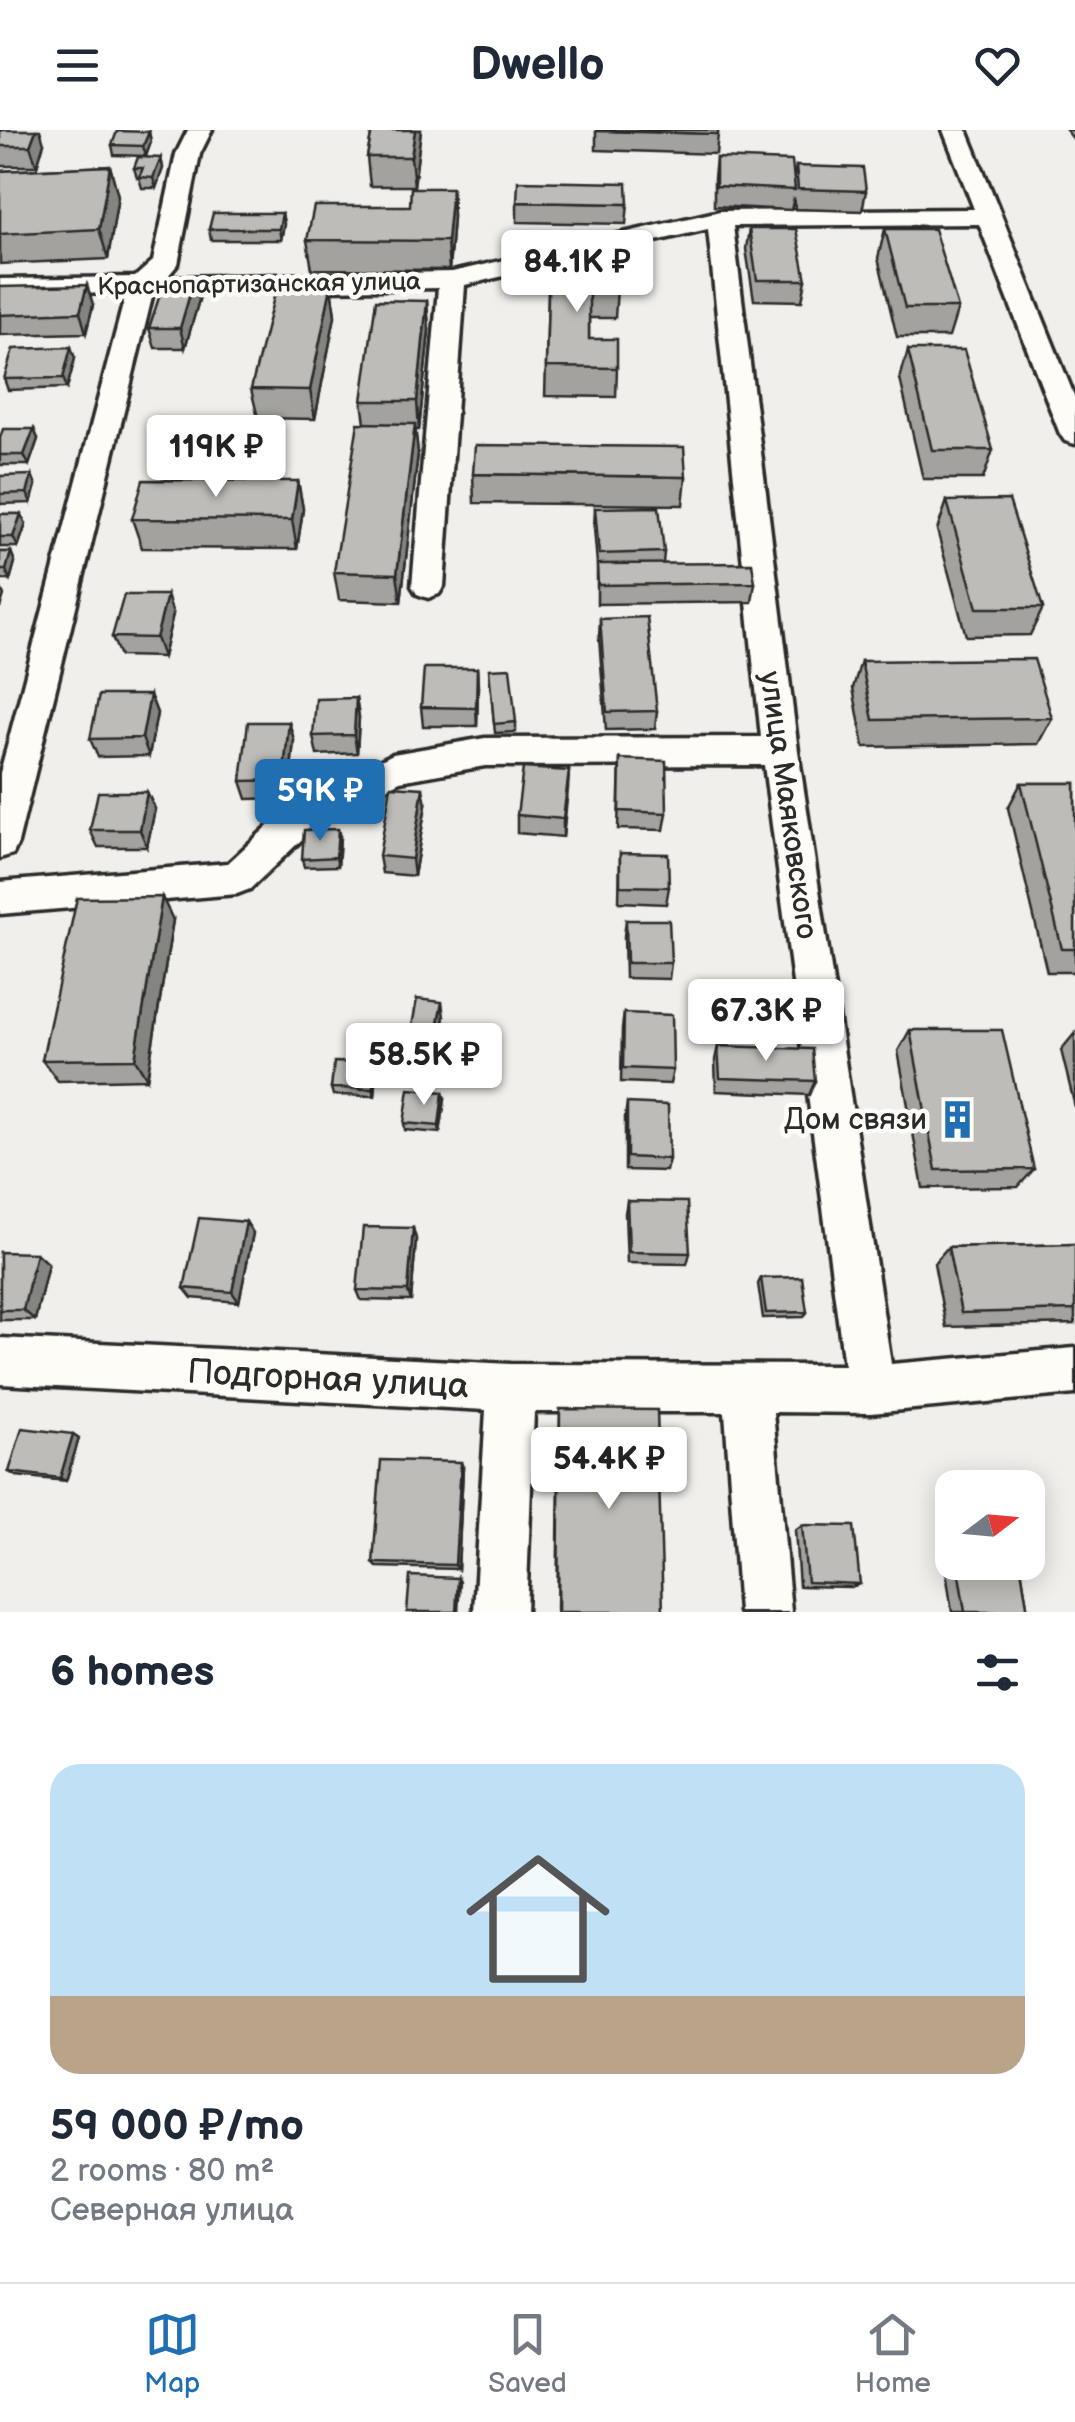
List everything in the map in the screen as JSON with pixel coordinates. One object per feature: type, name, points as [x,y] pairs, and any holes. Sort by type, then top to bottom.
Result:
[{"type":"street","points":[[0,843],[141,286],[165,264],[188,154],[200,130]]},
{"type":"street","points":[[955,130],[1075,434]]},
{"type":"street","name":"Краснопартизанская улица","points":[[0,287],[452,280],[720,219],[992,216]]},
{"type":"street","name":"улица Маяковского","points":[[720,219],[780,752],[871,1390]]},
{"type":"street","points":[[428,586],[452,280]]},
{"type":"street","points":[[0,898],[237,878],[304,814],[393,768],[486,752],[780,752]]},
{"type":"street","name":"Подгорная улица","points":[[0,1361],[510,1388],[871,1390],[1075,1371]]},
{"type":"street","points":[[500,1612],[510,1388]]},
{"type":"street","points":[[747,1389],[765,1612]]},
{"type":"building","points":[[0,130],[36,130],[30,146],[0,146]]},
{"type":"building","points":[[372,130],[415,130],[411,157],[367,157]]},
{"type":"building","points":[[596,130],[718,130],[718,134],[596,131]]},
{"type":"building","points":[[117,131],[149,132],[143,146],[112,145]]},
{"type":"building","points":[[138,157],[161,158],[153,178],[139,177],[143,168],[134,168]]},
{"type":"building","points":[[716,158],[792,161],[795,190],[716,186]]},
{"type":"building","points":[[110,166],[99,229],[0,234],[0,171]]},
{"type":"building","points":[[796,166],[863,168],[866,191],[798,189]]},
{"type":"building","points":[[518,181],[627,183],[628,204],[517,202]]},
{"type":"building","points":[[411,188],[452,188],[447,241],[307,240],[314,206],[410,206]]},
{"type":"building","points":[[213,213],[282,213],[279,229],[209,229]]},
{"type":"building","points":[[749,229],[796,229],[806,280],[757,280]]},
{"type":"building","points":[[885,229],[934,229],[958,308],[905,308]]},
{"type":"building","points":[[549,260],[616,261],[617,289],[589,289],[589,339],[617,339],[617,368],[546,367]]},
{"type":"building","points":[[165,279],[194,280],[180,328],[149,328]]},
{"type":"building","points":[[87,285],[80,312],[0,315],[0,287]]},
{"type":"building","points":[[277,285],[331,287],[310,390],[251,389]]},
{"type":"building","points":[[376,300],[427,301],[417,401],[362,401]]},
{"type":"building","points":[[71,347],[63,378],[4,379],[13,349]]},
{"type":"building","points":[[908,350],[964,350],[993,450],[932,450]]},
{"type":"building","points":[[358,423],[415,424],[397,574],[334,572]]},
{"type":"building","points":[[3,429],[34,429],[24,455],[0,455]]},
{"type":"building","points":[[475,445],[684,447],[686,477],[473,474]]},
{"type":"building","points":[[32,475],[27,493],[0,494],[0,476]]},
{"type":"building","points":[[143,480],[298,481],[292,520],[132,519]]},
{"type":"building","points":[[1009,500],[1043,608],[977,608],[947,501]]},
{"type":"building","points":[[659,507],[664,552],[599,554],[595,508]]},
{"type":"building","points":[[0,514],[21,514],[13,537],[0,537]]},
{"type":"building","points":[[0,552],[11,552],[6,570],[0,570]]},
{"type":"building","points":[[752,563],[755,583],[598,585],[597,564]]},
{"type":"building","points":[[124,595],[167,595],[156,638],[112,637]]},
{"type":"building","points":[[647,617],[657,711],[607,712],[600,619]]},
{"type":"building","points":[[1034,659],[1052,718],[873,720],[861,661]]},
{"type":"building","points":[[424,668],[477,668],[476,708],[421,707]]},
{"type":"building","points":[[510,668],[516,722],[494,724],[489,669]]},
{"type":"building","points":[[99,695],[150,695],[142,738],[90,739]]},
{"type":"building","points":[[356,698],[354,735],[313,736],[316,699]]},
{"type":"building","points":[[248,722],[289,722],[283,780],[241,781]]},
{"type":"building","points":[[620,759],[666,761],[667,813],[619,811]]},
{"type":"building","points":[[523,768],[569,771],[563,819],[517,815]]},
{"type":"building","points":[[1021,783],[1075,783],[1075,949],[1062,949]]},
{"type":"building","points":[[391,786],[423,788],[412,859],[379,856]]},
{"type":"building","points":[[98,792],[147,792],[140,830],[90,830]]},
{"type":"building","points":[[338,829],[336,857],[302,859],[304,830]]},
{"type":"building","points":[[620,853],[668,854],[669,887],[620,886]]},
{"type":"building","points":[[162,897],[135,1059],[42,1060],[77,898]]},
{"type":"building","points":[[626,920],[669,920],[671,963],[627,963]]},
{"type":"building","points":[[417,999],[442,1002],[434,1044],[456,1047],[452,1070],[405,1064]]},
{"type":"building","points":[[624,1013],[672,1015],[673,1070],[623,1068]]},
{"type":"building","name":"Дом связи","points":[[910,1030],[1002,1030],[1034,1169],[936,1170]]},
{"type":"building","points":[[718,1046],[812,1049],[815,1081],[720,1078]]},
{"type":"building","points":[[334,1062],[375,1063],[373,1089],[331,1088]]},
{"type":"building","points":[[409,1089],[443,1092],[439,1126],[404,1123]]},
{"type":"building","points":[[627,1103],[668,1105],[669,1159],[627,1157]]},
{"type":"building","points":[[627,1201],[687,1202],[690,1253],[629,1252]]},
{"type":"building","points":[[199,1218],[246,1222],[232,1292],[184,1288]]},
{"type":"building","points":[[363,1227],[413,1228],[408,1291],[357,1290]]},
{"type":"building","points":[[1075,1244],[1075,1310],[961,1313],[948,1247]]},
{"type":"building","points":[[0,1252],[36,1253],[23,1310],[0,1310]]},
{"type":"building","points":[[802,1277],[807,1312],[766,1313],[761,1278]]},
{"type":"building","points":[[560,1409],[657,1410],[663,1612],[558,1612]]},
{"type":"building","points":[[22,1428],[73,1434],[60,1478],[9,1472]]},
{"type":"building","points":[[381,1460],[461,1462],[455,1565],[373,1563]]},
{"type":"building","points":[[802,1525],[854,1526],[860,1584],[807,1582]]},
{"type":"building","points":[[410,1576],[458,1578],[456,1612],[407,1612]]},
{"type":"building","points":[[960,1580],[1023,1580],[1028,1612],[965,1612]]},
{"type":"place","name":"Дом связи","points":[[957,1119]]}]
